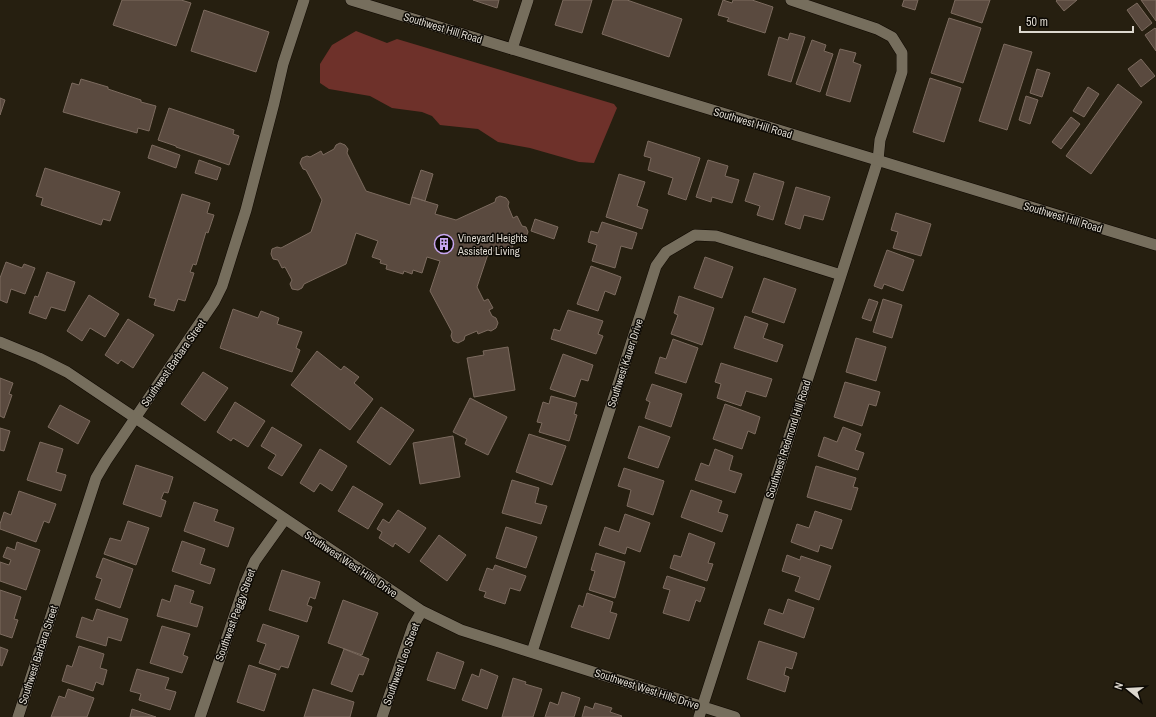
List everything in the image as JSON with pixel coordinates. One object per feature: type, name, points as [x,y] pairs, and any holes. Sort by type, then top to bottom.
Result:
[{"type":"street","name":"Southwest Barbara Street","points":[[18,717],[96,478],[106,460],[214,302],[222,286],[246,210],[283,64],[304,0]]},
{"type":"street","name":"Southwest Hill Road","points":[[351,0],[1156,244]]},
{"type":"street","points":[[512,49],[528,0]]},
{"type":"street","name":"Southwest Redmond Hill Road","points":[[701,712],[878,160],[880,140],[902,72],[902,53],[892,37],[877,29],[791,0]]},
{"type":"street","name":"Southwest Kauer Drive","points":[[532,652],[656,266],[666,252],[695,235],[716,236],[841,275]]},
{"type":"street","name":"Southwest West Hills Drive","points":[[0,342],[39,358],[67,372],[422,611],[461,630],[532,652],[701,712],[735,717]]},
{"type":"street","name":"Southwest Peggy Street","points":[[200,717],[245,584],[255,560],[285,519]]},
{"type":"street","name":"Southwest Leo Street","points":[[382,717],[413,626],[422,611]]},
{"type":"shaded area","points":[[356,31],[387,43],[397,39],[614,104],[617,108],[594,163],[579,162],[530,148],[498,142],[478,129],[440,125],[432,116],[422,112],[392,108],[370,96],[329,89],[320,83],[320,64],[332,45]]},
{"type":"building","points":[[122,0],[181,0],[191,3],[176,46],[113,25]]},
{"type":"building","points":[[473,0],[499,0],[497,8]]},
{"type":"building","points":[[563,0],[592,0],[582,33],[555,25]]},
{"type":"building","points":[[613,0],[627,0],[682,19],[669,57],[602,34]]},
{"type":"building","points":[[723,0],[732,3],[733,0],[752,0],[773,7],[765,33],[727,21],[729,18],[718,15]]},
{"type":"building","points":[[904,0],[918,0],[915,10],[902,6]]},
{"type":"building","points":[[955,0],[990,0],[982,23],[951,13]]},
{"type":"building","points":[[1077,0],[1064,11],[1056,1]]},
{"type":"building","points":[[1141,0],[1156,0],[1156,21]]},
{"type":"building","points":[[1137,3],[1152,23],[1142,31],[1127,10]]},
{"type":"building","points":[[204,10],[269,32],[256,72],[191,51]]},
{"type":"building","points":[[949,18],[981,28],[963,83],[931,73]]},
{"type":"building","points":[[1155,28],[1156,29],[1156,51],[1145,35]]},
{"type":"building","points":[[790,33],[805,37],[791,82],[768,75],[779,37],[788,40]]},
{"type":"building","points":[[812,40],[826,45],[824,51],[833,54],[820,92],[796,84]]},
{"type":"building","points":[[1004,44],[1032,52],[1007,130],[979,121]]},
{"type":"building","points":[[840,49],[856,53],[853,62],[861,65],[850,102],[826,95]]},
{"type":"building","points":[[1141,59],[1155,76],[1141,87],[1128,69]]},
{"type":"building","points":[[1037,69],[1050,73],[1042,97],[1030,93]]},
{"type":"building","points":[[930,78],[961,88],[944,142],[913,132]]},
{"type":"building","points":[[81,79],[108,87],[108,89],[141,100],[141,102],[156,106],[149,131],[138,128],[137,133],[63,112],[72,83],[79,85]]},
{"type":"building","points":[[1118,84],[1142,102],[1091,174],[1066,156]]},
{"type":"building","points":[[1088,87],[1099,94],[1084,117],[1073,111]]},
{"type":"building","points":[[1026,96],[1038,100],[1030,124],[1019,120]]},
{"type":"building","points":[[0,98],[5,100],[0,115]]},
{"type":"building","points":[[169,108],[234,130],[233,134],[239,136],[229,165],[158,140]]},
{"type":"building","points":[[1071,117],[1080,124],[1061,149],[1052,142]]},
{"type":"building","points":[[648,141],[700,158],[686,200],[668,194],[673,178],[648,170],[651,158],[644,156]]},
{"type":"building","name":"Vineyard Heights Assisted Living","points":[[340,143],[345,145],[348,149],[347,153],[366,191],[410,205],[412,197],[438,205],[435,214],[456,220],[495,202],[496,198],[500,196],[506,198],[509,202],[508,206],[513,218],[517,216],[522,226],[526,227],[528,232],[526,237],[521,240],[518,238],[511,242],[513,247],[503,252],[501,247],[488,254],[477,287],[484,301],[488,299],[493,308],[489,310],[492,316],[496,318],[498,323],[496,328],[491,331],[488,330],[478,334],[477,331],[465,336],[464,340],[458,343],[453,341],[451,336],[452,332],[430,291],[440,261],[427,257],[422,273],[413,270],[412,274],[404,271],[403,274],[386,269],[387,265],[380,263],[381,260],[372,257],[378,241],[356,233],[346,264],[304,284],[302,288],[298,290],[292,289],[290,284],[292,280],[285,267],[282,268],[278,260],[273,259],[271,254],[272,249],[277,247],[281,248],[311,232],[322,200],[306,170],[303,169],[300,163],[302,158],[307,156],[310,157],[321,151],[323,155],[334,149],[336,145]]},
{"type":"building","points":[[152,145],[180,155],[176,168],[148,158]]},
{"type":"building","points":[[199,160],[221,168],[217,180],[195,173]]},
{"type":"building","points":[[708,160],[728,166],[725,176],[739,180],[732,203],[712,197],[711,202],[696,197]]},
{"type":"building","points":[[45,168],[120,192],[110,221],[103,219],[101,225],[41,205],[43,198],[36,196]]},
{"type":"building","points":[[421,170],[433,174],[425,201],[412,197]]},
{"type":"building","points":[[754,173],[784,182],[773,220],[757,215],[760,206],[745,201]]},
{"type":"building","points":[[619,174],[645,182],[637,206],[648,210],[642,229],[606,217]]},
{"type":"building","points":[[796,187],[830,197],[823,220],[804,215],[800,229],[785,224]]},
{"type":"building","points":[[182,194],[210,203],[207,213],[214,215],[208,233],[206,232],[196,265],[193,264],[190,272],[194,273],[185,301],[178,299],[174,311],[154,305],[156,299],[149,297]]},
{"type":"building","points":[[896,213],[931,224],[921,256],[893,248],[898,232],[891,230]]},
{"type":"building","points":[[535,219],[558,227],[554,239],[531,231]]},
{"type":"building","points":[[602,222],[637,233],[632,249],[621,246],[615,268],[592,261],[597,245],[588,242],[591,231],[598,233]]},
{"type":"building","points":[[887,250],[914,260],[903,291],[884,284],[882,289],[874,286]]},
{"type":"building","points":[[705,257],[733,267],[722,298],[694,288]]},
{"type":"building","points":[[6,262],[22,268],[24,264],[35,268],[25,294],[11,289],[7,303],[0,300],[0,278]]},
{"type":"building","points":[[591,266],[621,277],[615,295],[605,291],[598,311],[577,304]]},
{"type":"building","points":[[47,272],[75,282],[65,311],[51,307],[46,319],[29,313],[35,296],[38,297]]},
{"type":"building","points":[[764,278],[796,289],[784,323],[752,312]]},
{"type":"building","points":[[89,295],[119,314],[105,337],[90,328],[82,341],[67,331]]},
{"type":"building","points":[[679,296],[714,308],[702,345],[671,334],[678,315],[674,313]]},
{"type":"building","points":[[869,299],[878,302],[871,321],[862,318]]},
{"type":"building","points":[[883,299],[902,305],[892,338],[873,332]]},
{"type":"building","points":[[233,309],[258,318],[261,311],[279,318],[277,324],[302,332],[296,348],[300,350],[292,372],[220,348]]},
{"type":"building","points":[[568,310],[603,321],[598,334],[603,336],[596,354],[551,339],[554,329],[560,331]]},
{"type":"building","points":[[745,316],[768,324],[763,338],[783,345],[777,362],[734,348]]},
{"type":"building","points":[[128,319],[154,335],[133,368],[121,360],[118,364],[105,355]]},
{"type":"building","points":[[856,338],[886,347],[876,381],[846,372]]},
{"type":"building","points":[[673,339],[698,348],[686,383],[655,373],[660,357],[666,359]]},
{"type":"building","points":[[508,347],[515,390],[474,397],[467,358],[484,355],[483,351]]},
{"type":"building","points":[[317,351],[341,370],[344,366],[359,377],[354,383],[373,399],[350,430],[291,385]]},
{"type":"building","points":[[563,354],[593,365],[588,381],[581,379],[575,397],[550,389]]},
{"type":"building","points":[[721,363],[772,379],[766,397],[746,391],[741,406],[717,398],[721,384],[715,382]]},
{"type":"building","points":[[203,372],[228,388],[205,421],[181,404]]},
{"type":"building","points":[[0,378],[13,383],[9,394],[12,395],[4,418],[0,416]]},
{"type":"building","points":[[845,382],[880,392],[876,406],[869,404],[862,426],[834,417]]},
{"type":"building","points":[[652,384],[682,394],[671,427],[645,418],[650,402],[646,400]]},
{"type":"building","points":[[551,396],[577,403],[574,414],[577,415],[569,441],[539,432],[542,423],[537,422],[543,402],[549,404]]},
{"type":"building","points":[[470,398],[507,417],[488,455],[465,444],[467,439],[453,432]]},
{"type":"building","points":[[235,402],[265,421],[248,447],[233,438],[231,441],[217,432]]},
{"type":"building","points":[[725,404],[760,417],[755,434],[748,431],[742,449],[713,439]]},
{"type":"building","points":[[60,405],[90,421],[78,444],[48,427]]},
{"type":"building","points":[[381,407],[414,430],[390,465],[357,442]]},
{"type":"building","points":[[639,426],[670,437],[658,468],[628,458]]},
{"type":"building","points":[[272,427],[302,445],[282,476],[268,468],[276,455],[261,446]]},
{"type":"building","points":[[843,427],[861,434],[855,450],[864,453],[858,470],[818,456],[824,437],[837,442]]},
{"type":"building","points":[[0,428],[10,431],[4,451],[0,450]]},
{"type":"building","points":[[529,434],[566,446],[552,485],[516,472]]},
{"type":"building","points":[[453,436],[460,477],[420,484],[413,443]]},
{"type":"building","points":[[40,442],[63,449],[56,472],[66,475],[61,491],[27,480]]},
{"type":"building","points":[[320,449],[347,466],[332,491],[320,483],[314,492],[300,483]]},
{"type":"building","points":[[715,449],[733,456],[729,470],[742,474],[735,493],[695,480],[701,463],[709,466]]},
{"type":"building","points":[[136,465],[173,477],[168,493],[164,492],[161,499],[166,501],[161,517],[123,504]]},
{"type":"building","points":[[816,466],[856,478],[853,487],[858,488],[851,510],[807,497]]},
{"type":"building","points":[[624,468],[664,481],[653,515],[627,506],[631,490],[618,486]]},
{"type":"building","points":[[512,480],[539,488],[535,503],[547,506],[541,524],[502,513]]},
{"type":"building","points":[[353,486],[383,504],[368,529],[338,511]]},
{"type":"building","points":[[691,490],[722,501],[718,512],[728,515],[722,532],[681,517]]},
{"type":"building","points":[[19,491],[56,504],[49,523],[44,521],[36,542],[0,529],[4,512],[11,515]]},
{"type":"building","points":[[194,502],[218,510],[214,521],[234,528],[228,547],[184,531]]},
{"type":"building","points":[[398,510],[426,528],[409,553],[395,543],[393,547],[379,538],[382,532],[377,529],[383,519],[389,523]]},
{"type":"building","points":[[815,511],[842,520],[832,549],[820,545],[818,552],[791,542],[797,524],[809,528]]},
{"type":"building","points":[[625,514],[650,523],[640,552],[627,547],[625,554],[599,545],[605,527],[619,532]]},
{"type":"building","points":[[128,521],[149,528],[136,565],[104,554],[110,538],[121,541]]},
{"type":"building","points":[[506,527],[537,537],[526,568],[496,558]]},
{"type":"building","points":[[689,533],[715,543],[708,563],[713,564],[707,581],[670,568],[674,555],[681,557]]},
{"type":"building","points":[[439,535],[466,555],[447,581],[420,561]]},
{"type":"building","points":[[182,541],[205,549],[200,564],[215,569],[210,584],[172,571]]},
{"type":"building","points":[[17,542],[40,550],[26,590],[0,581],[0,562],[9,565],[11,560],[3,557],[7,547],[15,550]]},
{"type":"building","points":[[596,553],[625,562],[615,598],[589,590],[595,571],[591,570]]},
{"type":"building","points":[[787,555],[800,560],[801,556],[831,566],[819,600],[795,591],[800,577],[782,571]]},
{"type":"building","points":[[103,558],[133,569],[120,608],[95,599],[102,579],[96,577]]},
{"type":"building","points":[[495,565],[526,576],[520,591],[510,588],[505,604],[484,597],[486,592],[479,590],[487,568],[493,570]]},
{"type":"building","points":[[282,570],[320,582],[315,599],[310,597],[307,605],[312,607],[307,622],[269,610]]},
{"type":"building","points":[[667,576],[705,588],[700,602],[696,600],[689,621],[663,613],[670,590],[663,588]]},
{"type":"building","points":[[175,585],[194,591],[190,603],[203,607],[197,627],[157,616],[162,599],[170,602]]},
{"type":"building","points":[[0,590],[21,597],[14,619],[18,620],[12,638],[0,634]]},
{"type":"building","points":[[587,593],[613,602],[610,612],[617,614],[609,639],[571,627],[579,605],[583,607]]},
{"type":"building","points":[[788,599],[814,608],[804,638],[764,624],[769,609],[783,614]]},
{"type":"building","points":[[343,600],[378,613],[362,655],[328,643]]},
{"type":"building","points":[[97,609],[128,619],[121,641],[108,637],[106,646],[76,637],[82,617],[93,621]]},
{"type":"building","points":[[263,624],[299,636],[288,668],[281,666],[279,670],[259,663],[266,644],[257,641]]},
{"type":"building","points":[[162,626],[190,634],[183,655],[188,657],[182,673],[150,663]]},
{"type":"building","points":[[759,641],[797,653],[792,669],[786,667],[784,675],[789,677],[785,692],[747,679]]},
{"type":"building","points":[[79,646],[104,654],[100,668],[107,670],[103,685],[96,682],[93,691],[62,681],[67,665],[72,667]]},
{"type":"building","points":[[0,647],[8,650],[2,666],[0,665]]},
{"type":"building","points":[[344,649],[369,659],[363,675],[359,674],[352,692],[331,684]]},
{"type":"building","points":[[437,652],[464,662],[455,689],[427,680]]},
{"type":"building","points":[[249,665],[276,674],[264,711],[237,702]]},
{"type":"building","points":[[137,669],[169,678],[165,689],[176,692],[170,710],[139,700],[141,694],[130,691]]},
{"type":"building","points":[[481,669],[498,676],[487,709],[462,700],[472,674],[479,677]]},
{"type":"building","points":[[513,678],[526,682],[525,684],[542,689],[533,717],[502,717]]},
{"type":"building","points":[[68,689],[94,698],[87,717],[51,717],[59,696],[65,698]]},
{"type":"building","points":[[313,689],[354,702],[350,717],[304,717]]},
{"type":"building","points":[[562,692],[580,698],[574,717],[545,717],[550,702],[558,705]]},
{"type":"building","points":[[595,703],[612,708],[610,712],[622,716],[582,717],[585,706],[593,709]]},
{"type":"building","points":[[132,709],[156,717],[130,717]]},
{"type":"place","name":"Vineyard Heights Assisted Living","points":[[444,244]]}]
